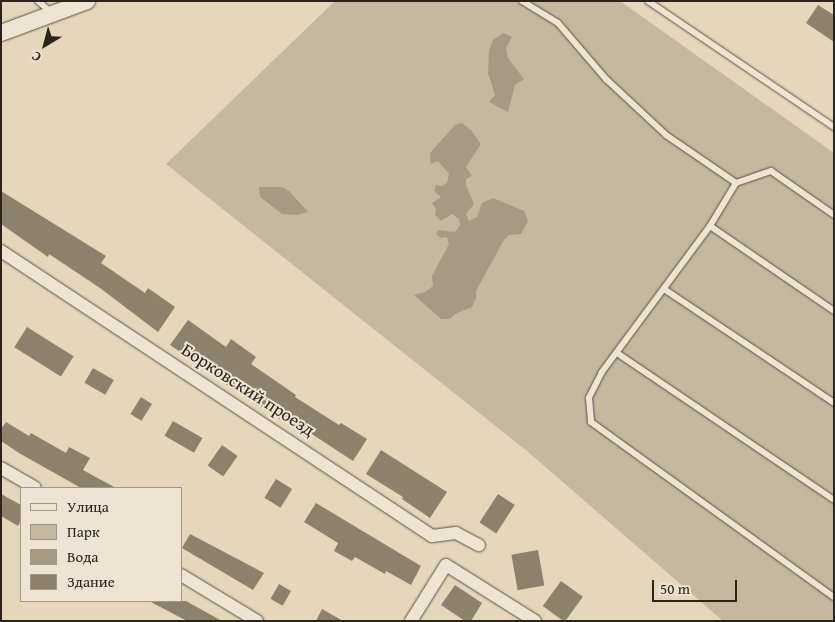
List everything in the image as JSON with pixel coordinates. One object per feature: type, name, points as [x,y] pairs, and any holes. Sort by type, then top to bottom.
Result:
[{"type":"street","points":[[1,33],[49,7],[87,1]]},
{"type":"street","name":"Борковский проезд","points":[[1,251],[432,536],[456,533],[479,545]]},
{"type":"street","points":[[1,468],[33,487]]},
{"type":"street","points":[[411,621],[446,565],[535,621]]},
{"type":"street","points":[[182,577],[257,621]]},
{"type":"lane","points":[[38,1],[49,7]]},
{"type":"lane","points":[[522,1],[558,23],[606,79],[666,135],[736,183]]},
{"type":"lane","points":[[648,1],[834,127]]},
{"type":"lane","points":[[834,215],[771,170],[736,183],[710,226],[602,372],[589,398],[591,422],[834,597]]},
{"type":"lane","points":[[710,226],[834,311]]},
{"type":"lane","points":[[664,289],[834,403]]},
{"type":"lane","points":[[617,353],[834,500]]},
{"type":"green space","points":[[335,1],[620,1],[834,153],[834,621],[723,621],[527,451],[166,164]]},
{"type":"water","points":[[503,33],[512,37],[506,48],[508,58],[524,79],[515,85],[508,112],[489,102],[495,95],[488,73],[489,51],[493,40]]},
{"type":"water","points":[[462,123],[472,131],[481,144],[466,167],[472,176],[466,179],[466,185],[474,204],[466,214],[469,221],[477,217],[482,203],[493,198],[524,211],[528,221],[521,234],[509,235],[504,240],[476,291],[476,298],[472,307],[455,314],[450,319],[441,319],[414,295],[425,292],[433,286],[432,276],[449,244],[447,237],[441,238],[436,234],[438,230],[455,232],[460,225],[459,219],[452,214],[441,221],[435,215],[436,209],[432,203],[441,197],[434,191],[436,185],[442,186],[447,183],[449,174],[438,161],[431,164],[430,153],[455,125]]},
{"type":"water","points":[[259,187],[282,187],[289,191],[308,212],[297,215],[282,214],[260,197]]},
{"type":"building","points":[[818,5],[834,15],[834,42],[806,23]]},
{"type":"building","points":[[1,191],[106,256],[101,263],[145,293],[148,288],[175,307],[158,332],[100,288],[49,254],[48,257],[1,224]]},
{"type":"building","points":[[188,320],[226,347],[231,339],[256,357],[251,364],[296,395],[295,397],[339,425],[341,423],[367,439],[353,461],[283,415],[280,419],[170,345]]},
{"type":"building","points":[[27,327],[74,356],[61,376],[14,347]]},
{"type":"building","points":[[93,368],[114,380],[105,395],[84,383]]},
{"type":"building","points":[[141,397],[152,404],[141,421],[130,414]]},
{"type":"building","points":[[173,421],[202,438],[194,453],[164,436]]},
{"type":"building","points":[[6,422],[29,436],[31,433],[66,453],[69,447],[90,458],[83,470],[114,487],[79,487],[1,441],[1,429]]},
{"type":"building","points":[[222,445],[238,456],[223,476],[208,465]]},
{"type":"building","points":[[381,450],[447,492],[430,518],[402,499],[403,497],[366,474]]},
{"type":"building","points":[[276,479],[292,489],[280,508],[264,498]]},
{"type":"building","points":[[1,494],[20,504],[20,522],[18,526],[1,516]]},
{"type":"building","points":[[498,494],[515,505],[496,533],[479,523]]},
{"type":"building","points":[[316,503],[421,566],[411,585],[386,571],[385,574],[355,557],[352,561],[334,551],[338,543],[304,522]]},
{"type":"building","points":[[190,534],[264,573],[253,590],[182,548]]},
{"type":"building","points":[[538,550],[544,585],[518,590],[511,555]]},
{"type":"building","points":[[561,581],[583,597],[565,621],[543,606]]},
{"type":"building","points":[[279,584],[291,591],[283,606],[270,599]]},
{"type":"building","points":[[455,585],[482,603],[471,621],[465,621],[441,605]]},
{"type":"building","points":[[186,601],[222,621],[187,621],[151,602]]},
{"type":"building","points":[[322,609],[343,621],[316,621]]}]
